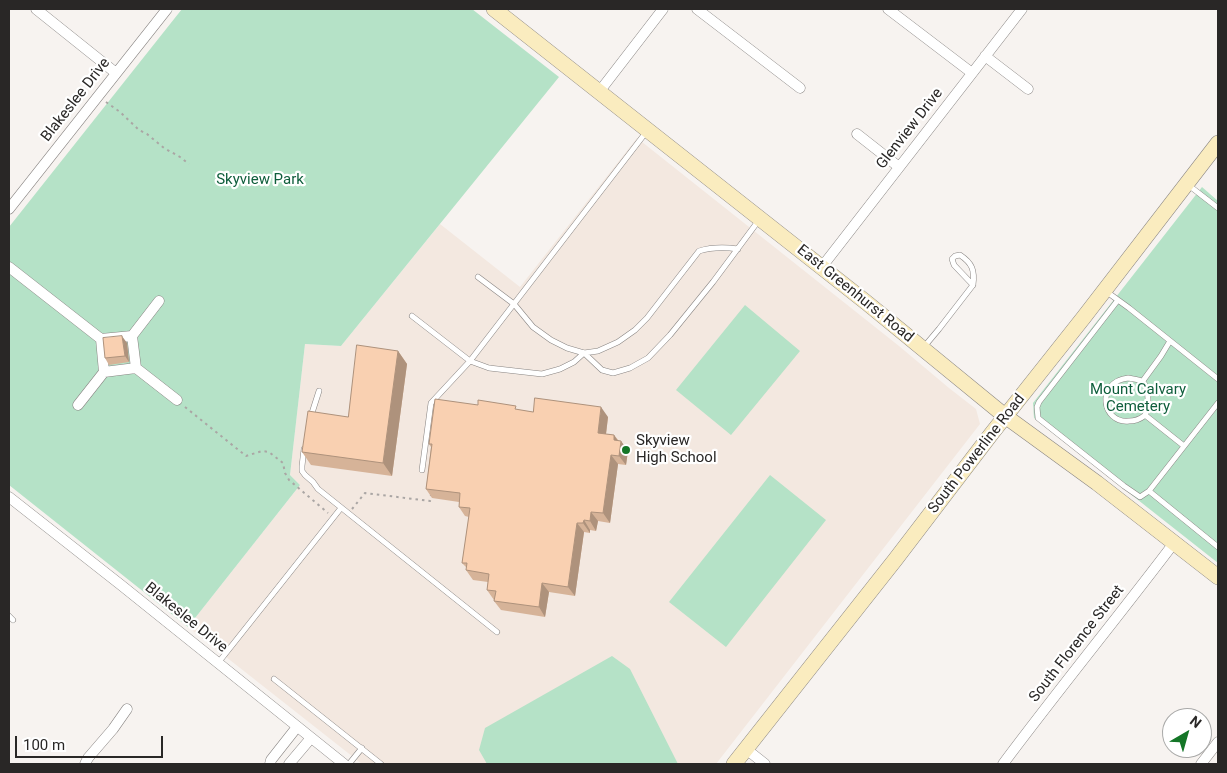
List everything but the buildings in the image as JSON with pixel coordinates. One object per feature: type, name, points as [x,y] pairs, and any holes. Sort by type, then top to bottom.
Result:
[{"type":"main road","name":"East Greenhurst Road","points":[[494,9],[760,218],[1005,416],[1136,503],[1174,543],[1218,577]]},
{"type":"main road","name":"South Powerline Road","points":[[734,764],[895,560],[1218,143]]},
{"type":"street","points":[[36,9],[116,73]]},
{"type":"street","name":"Blakeslee Drive","points":[[9,209],[167,9]]},
{"type":"street","points":[[599,92],[663,9]]},
{"type":"street","points":[[698,9],[800,88]]},
{"type":"street","points":[[888,9],[972,73]]},
{"type":"street","name":"Glenview Drive","points":[[822,268],[1022,9]]},
{"type":"street","points":[[985,56],[1028,89]]},
{"type":"street","points":[[857,134],[899,167]]},
{"type":"street","points":[[9,267],[101,339],[132,336]]},
{"type":"street","points":[[159,301],[132,336],[136,368],[177,400]]},
{"type":"street","points":[[78,405],[104,372],[101,339]]},
{"type":"street","points":[[104,372],[136,368]]},
{"type":"street","name":"Blakeslee Drive","points":[[9,497],[344,764]]},
{"type":"street","name":"South Florence Street","points":[[1003,764],[1174,543]]},
{"type":"street","points":[[85,764],[127,709]]},
{"type":"street","points":[[270,764],[297,727]]},
{"type":"street","points":[[288,764],[310,738]]},
{"type":"street","points":[[1201,764],[1218,742]]},
{"type":"street","points":[[746,749],[765,764]]},
{"type":"lane","points":[[422,470],[431,403],[470,361],[648,130]]},
{"type":"lane","points":[[1187,184],[1218,208]]},
{"type":"lane","points":[[584,353],[602,370],[614,373],[630,368],[648,358],[670,335],[713,282],[760,218]]},
{"type":"lane","points":[[478,277],[514,304],[533,326],[550,340],[584,353],[598,351],[618,342],[635,330],[647,318],[699,250],[724,247],[738,249]]},
{"type":"lane","points":[[922,348],[973,285],[974,275],[972,267],[960,255],[955,256],[952,259],[954,266],[973,285]]},
{"type":"lane","points":[[1104,290],[1218,379]]},
{"type":"lane","points":[[1118,300],[1039,402],[1037,407],[1038,418],[1124,486],[1136,503],[1149,491],[1218,403]]},
{"type":"lane","points":[[412,316],[470,361],[489,368],[542,374],[560,369],[574,362],[584,353]]},
{"type":"lane","points":[[1142,382],[1170,341]]},
{"type":"lane","points":[[1120,379],[1135,379],[1142,382],[1148,396],[1145,415],[1130,422],[1117,419],[1107,409],[1106,395],[1109,388],[1120,379]]},
{"type":"lane","points":[[309,422],[319,391]]},
{"type":"lane","points":[[1145,415],[1184,446]]},
{"type":"lane","points":[[306,439],[302,471],[318,489],[497,632]]},
{"type":"lane","points":[[1149,491],[1218,547]]},
{"type":"lane","points":[[218,664],[342,508]]},
{"type":"lane","points":[[274,679],[381,764]]},
{"type":"lane","points":[[349,764],[362,748]]},
{"type":"path","points":[[98,96],[120,112],[139,130],[189,164]]},
{"type":"path","points":[[177,400],[246,456],[265,451],[281,460],[287,478],[334,517]]},
{"type":"path","points":[[349,514],[365,493],[430,501],[431,494]]},
{"type":"shaded area","name":"Skyview High School","points":[[637,138],[976,409],[980,424],[716,764],[362,764],[188,627],[300,485],[290,475],[305,344],[341,346],[440,224],[520,287]]},
{"type":"green space","name":"Skyview Park","points":[[182,9],[472,9],[559,77],[341,346],[305,344],[290,475],[300,485],[188,627],[9,485],[9,227]]},
{"type":"green space","name":"Mount Calvary Cemetery","points":[[1202,187],[1218,201],[1218,563],[1034,418],[1033,403]]},
{"type":"green space","points":[[745,305],[800,351],[731,435],[676,390]]},
{"type":"green space","points":[[770,475],[826,520],[726,647],[669,602]]},
{"type":"green space","points":[[612,656],[630,669],[678,764],[487,764],[479,750],[485,728]]},
{"type":"place","name":"Skyview High School","points":[[626,450]]}]
